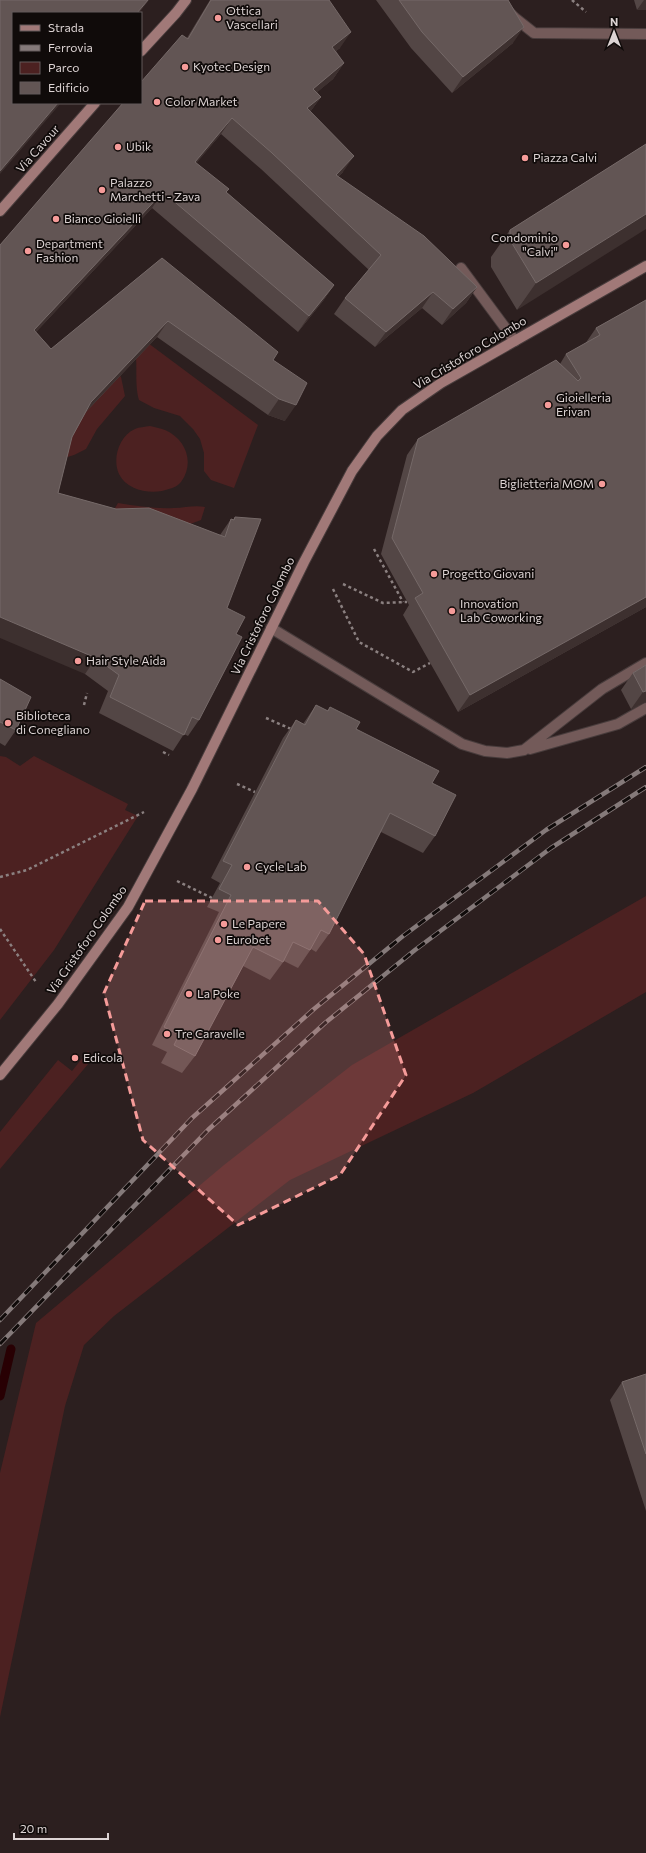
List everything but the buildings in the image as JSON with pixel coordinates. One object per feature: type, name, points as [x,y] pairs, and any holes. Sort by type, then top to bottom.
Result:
[{"type":"street","points":[[142,50],[176,14],[186,0]]},
{"type":"street","points":[[496,0],[534,33],[646,34]]},
{"type":"street","name":"Via Cavour","points":[[0,211],[94,104]]},
{"type":"street","name":"Via Cristoforo Colombo","points":[[0,1075],[58,1004],[128,907],[192,789],[271,628],[352,472],[377,436],[402,410],[441,383],[646,266]]},
{"type":"street","points":[[461,268],[515,341]]},
{"type":"street","points":[[271,628],[462,744],[485,751],[507,753],[524,750],[618,724],[646,708]]},
{"type":"street","points":[[524,750],[602,689],[646,663]]},
{"type":"path","points":[[572,0],[586,12]]},
{"type":"path","points":[[374,549],[403,602]]},
{"type":"path","points":[[343,584],[383,603],[407,602]]},
{"type":"path","points":[[333,589],[359,642],[413,672],[430,663]]},
{"type":"path","points":[[84,705],[88,693]]},
{"type":"path","points":[[266,718],[292,730]]},
{"type":"path","points":[[163,752],[169,755]]},
{"type":"path","points":[[237,784],[255,792]]},
{"type":"path","points":[[0,877],[27,870],[144,812]]},
{"type":"path","points":[[177,881],[212,898]]},
{"type":"path","points":[[0,929],[36,982]]},
{"type":"highlighted area","points":[[145,901],[318,901],[364,954],[406,1075],[340,1175],[238,1225],[143,1140],[104,993]]},
{"type":"green space","points":[[148,343],[258,425],[234,488],[211,480],[204,471],[204,453],[200,439],[193,429],[180,416],[154,408],[139,400],[136,356]]},
{"type":"green space","points":[[117,372],[121,377],[125,396],[97,429],[86,449],[61,459],[76,417]]},
{"type":"green space","points":[[150,426],[165,430],[178,439],[183,445],[188,460],[185,475],[179,484],[170,489],[156,492],[144,491],[132,487],[122,479],[116,462],[118,448],[129,432],[140,427]]},
{"type":"green space","points":[[118,503],[160,508],[205,507],[201,520],[182,527],[105,525]]},
{"type":"green space","points":[[0,756],[6,757],[20,766],[34,756],[128,804],[125,810],[138,816],[54,950],[0,1020]]},
{"type":"green space","points":[[646,896],[646,992],[473,1093],[290,1180],[114,1316],[84,1345],[65,1406],[0,1717],[0,1473],[36,1323],[224,1165],[352,1065]]},
{"type":"green space","points":[[88,1051],[94,1057],[0,1169],[0,1132],[58,1060],[72,1071]]},
{"type":"waterway","points":[[0,1396],[11,1349]]},
{"type":"railway","points":[[0,1320],[192,1118],[314,1009],[403,936],[546,830],[646,767]]},
{"type":"railway","points":[[0,1344],[208,1130],[325,1023],[415,950],[551,848],[646,787]]},
{"type":"place","name":"Ottica Vascellari","points":[[218,18]]},
{"type":"place","name":"Kyotec Design","points":[[185,67]]},
{"type":"place","name":"Color Market","points":[[157,102]]},
{"type":"place","name":"Ubik","points":[[118,147]]},
{"type":"place","name":"Piazza Calvi","points":[[525,158]]},
{"type":"place","name":"Palazzo Marchetti - Zava","points":[[102,190]]},
{"type":"place","name":"Bianco Gioielli","points":[[56,219]]},
{"type":"place","name":"Condominio \"Calvi\"","points":[[566,245]]},
{"type":"place","name":"Department Fashion","points":[[28,251]]},
{"type":"place","name":"Gioielleria Erivan","points":[[548,405]]},
{"type":"place","name":"Biglietteria MOM","points":[[602,484]]},
{"type":"place","name":"Progetto Giovani","points":[[434,574]]},
{"type":"place","name":"Innovation Lab Coworking","points":[[452,611]]},
{"type":"place","name":"Hair Style Aida","points":[[78,661]]},
{"type":"place","name":"Biblioteca di Conegliano","points":[[8,723]]},
{"type":"place","name":"Cycle Lab","points":[[247,867]]},
{"type":"place","name":"Le Papere","points":[[224,924]]},
{"type":"place","name":"Eurobet","points":[[218,940]]},
{"type":"place","name":"La Poke","points":[[189,994]]},
{"type":"place","name":"Tre Caravelle","points":[[167,1034]]},
{"type":"place","name":"Edicola","points":[[75,1058]]}]
